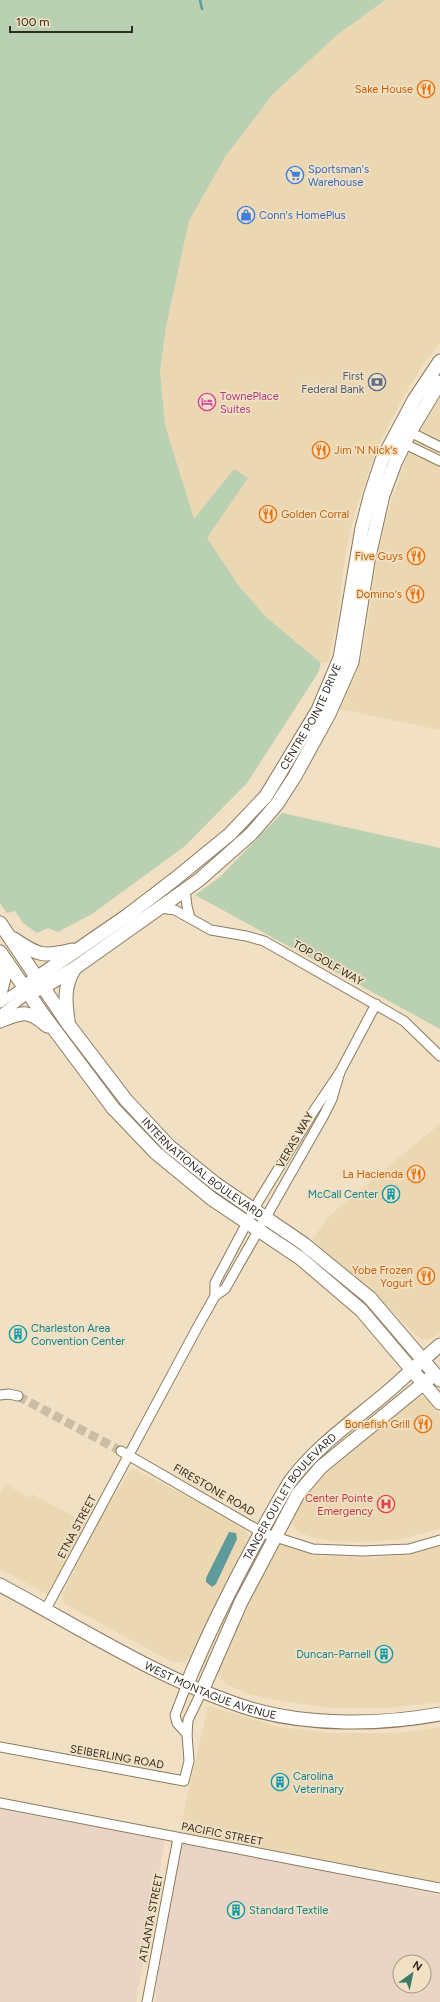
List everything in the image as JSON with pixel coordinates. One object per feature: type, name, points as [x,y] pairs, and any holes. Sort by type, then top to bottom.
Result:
[{"type":"street","name":"CENTRE POINTE DRIVE","points":[[40,982],[79,949],[128,915],[213,848],[247,818],[266,796],[318,710],[340,658],[362,528],[371,493],[382,460],[414,400],[440,360]]},
{"type":"street","name":"CENTRE POINTE DRIVE","points":[[40,982],[75,968],[203,876],[252,833],[272,810],[295,776],[329,714],[352,662],[374,528],[383,495],[395,463],[407,438],[440,382]]},
{"type":"street","points":[[396,433],[407,438],[440,447]]},
{"type":"street","points":[[407,438],[440,461]]},
{"type":"street","points":[[185,890],[190,918]]},
{"type":"street","name":"TOP GOLF WAY","points":[[160,908],[175,910],[211,930],[246,936],[264,941],[404,1020],[440,1056]]},
{"type":"street","name":"INTERNATIONAL BOULEVARD","points":[[0,923],[68,1024],[126,1100],[169,1146],[216,1184],[304,1244],[370,1298],[438,1374]]},
{"type":"street","points":[[8,935],[31,951],[40,954],[53,955],[79,949]]},
{"type":"street","name":"INTERNATIONAL BOULEVARD","points":[[0,952],[60,1037],[113,1108],[156,1153],[212,1200],[300,1258],[361,1310],[440,1403]]},
{"type":"street","points":[[0,966],[4,978],[0,994]]},
{"type":"street","points":[[68,1024],[65,994],[67,983],[75,968]]},
{"type":"street","points":[[0,1003],[40,982]]},
{"type":"street","points":[[0,1015],[27,990]]},
{"type":"street","name":"VERAS WAY","points":[[260,1214],[315,1109],[340,1072],[376,1004]]},
{"type":"street","points":[[0,1021],[15,1015],[25,1013],[32,1014],[60,1037]]},
{"type":"street","name":"VERAS WAY","points":[[260,1214],[332,1099],[340,1072]]},
{"type":"street","points":[[252,1227],[260,1214]]},
{"type":"street","points":[[252,1227],[260,1214]]},
{"type":"street","name":"ETNA STREET","points":[[46,1609],[125,1453],[215,1296],[226,1289],[252,1227]]},
{"type":"street","name":"TANGER OUTLET BOULEVARD","points":[[187,1684],[215,1619],[261,1531],[289,1483],[310,1457],[413,1371],[440,1345]]},
{"type":"street","name":"TANGER OUTLET BOULEVARD","points":[[202,1691],[241,1602],[274,1536],[298,1494],[321,1467],[424,1383],[438,1374]]},
{"type":"street","points":[[0,1394],[18,1396]]},
{"type":"street","name":"FIRESTONE ROAD","points":[[125,1453],[261,1531],[314,1549],[363,1551],[409,1549],[440,1540]]},
{"type":"street","name":"WEST MONTAGUE AVENUE","points":[[0,1585],[138,1660],[202,1691],[254,1710],[308,1720],[359,1723],[417,1718],[440,1714]]},
{"type":"street","name":"SEIBERLING ROAD","points":[[187,1684],[176,1715],[177,1723],[187,1734]]},
{"type":"street","name":"SEIBERLING ROAD","points":[[0,1747],[184,1781],[189,1761],[187,1734],[188,1720],[202,1691]]},
{"type":"street","name":"PACIFIC STREET","points":[[0,1803],[440,1888]]},
{"type":"street","name":"ATLANTA STREET","points":[[147,2002],[178,1838]]},
{"type":"shaded area","points":[[385,0],[440,0],[440,343],[406,392],[382,439],[371,465],[354,516],[346,550],[337,622],[328,663],[321,663],[266,617],[242,590],[194,520],[165,425],[160,371],[166,327],[189,221],[225,157],[273,94],[336,36]]},
{"type":"shaded area","points":[[440,397],[440,730],[340,709],[354,679],[362,655],[370,609],[372,587],[385,521],[406,459],[422,427]]},
{"type":"shaded area","points":[[440,1124],[440,1332],[433,1338],[426,1340],[415,1335],[376,1294],[312,1240],[329,1216]]},
{"type":"shaded area","points":[[427,1397],[440,1415],[440,1529],[398,1540],[356,1542],[331,1541],[311,1537],[296,1531],[292,1523],[289,1522],[303,1498],[325,1471],[414,1398]]},
{"type":"shaded area","points":[[134,1469],[227,1517],[244,1528],[249,1536],[226,1581],[193,1653],[184,1662],[172,1662],[65,1604],[62,1595],[97,1523],[130,1471]]},
{"type":"shaded area","points":[[5,1484],[30,1498],[32,1494],[84,1522],[81,1528],[85,1538],[54,1598],[0,1569],[0,1493]]},
{"type":"shaded area","points":[[280,1544],[314,1555],[374,1558],[407,1555],[440,1545],[440,1702],[390,1708],[330,1708],[275,1700],[249,1694],[225,1684],[218,1672],[219,1664],[234,1630],[275,1548]]},
{"type":"shaded area","points":[[208,1706],[279,1727],[329,1733],[401,1733],[440,1727],[440,1888],[178,1838]]},
{"type":"shaded area","points":[[0,1804],[165,1840],[136,2002],[0,2002]]},
{"type":"shaded area","points":[[183,1841],[440,1895],[440,2002],[155,2002],[158,1972]]},
{"type":"green space","points":[[0,0],[385,0],[336,36],[273,94],[225,157],[189,221],[166,327],[160,371],[165,425],[194,519],[234,469],[248,478],[207,538],[239,586],[266,617],[321,663],[318,673],[247,783],[185,846],[92,914],[58,932],[48,928],[37,933],[23,923],[15,911],[7,913],[0,903]]},
{"type":"green space","points":[[282,813],[440,848],[440,1029],[195,895],[220,877]]},
{"type":"water","points":[[229,1532],[236,1533],[237,1539],[216,1584],[212,1587],[206,1582],[206,1578]]},
{"type":"waterway","points":[[200,0],[202,9]]},
{"type":"tunnel","points":[[18,1396],[121,1451]]},
{"type":"place","name":"Sake House","points":[[426,89]]},
{"type":"place","name":"Sportsman's Warehouse","points":[[295,175]]},
{"type":"place","name":"Conn's HomePlus","points":[[246,215]]},
{"type":"place","name":"First Federal Bank","points":[[377,382]]},
{"type":"place","name":"TownePlace Suites","points":[[207,402]]},
{"type":"place","name":"Jim 'N Nick's","points":[[321,450]]},
{"type":"place","name":"Golden Corral","points":[[268,514]]},
{"type":"place","name":"Five Guys","points":[[416,556]]},
{"type":"place","name":"Domino's","points":[[415,594]]},
{"type":"place","name":"La Hacienda","points":[[416,1174]]},
{"type":"place","name":"McCall Center","points":[[391,1194]]},
{"type":"place","name":"Yobe Frozen Yogurt","points":[[426,1276]]},
{"type":"place","name":"Charleston Area Convention Center","points":[[18,1334]]},
{"type":"place","name":"Bonefish Grill","points":[[423,1424]]},
{"type":"place","name":"Center Pointe Emergency","points":[[386,1504]]},
{"type":"place","name":"Duncan-Parnell","points":[[384,1654]]},
{"type":"place","name":"Carolina Veterinary","points":[[280,1782]]},
{"type":"place","name":"Standard Textile","points":[[236,1910]]}]
